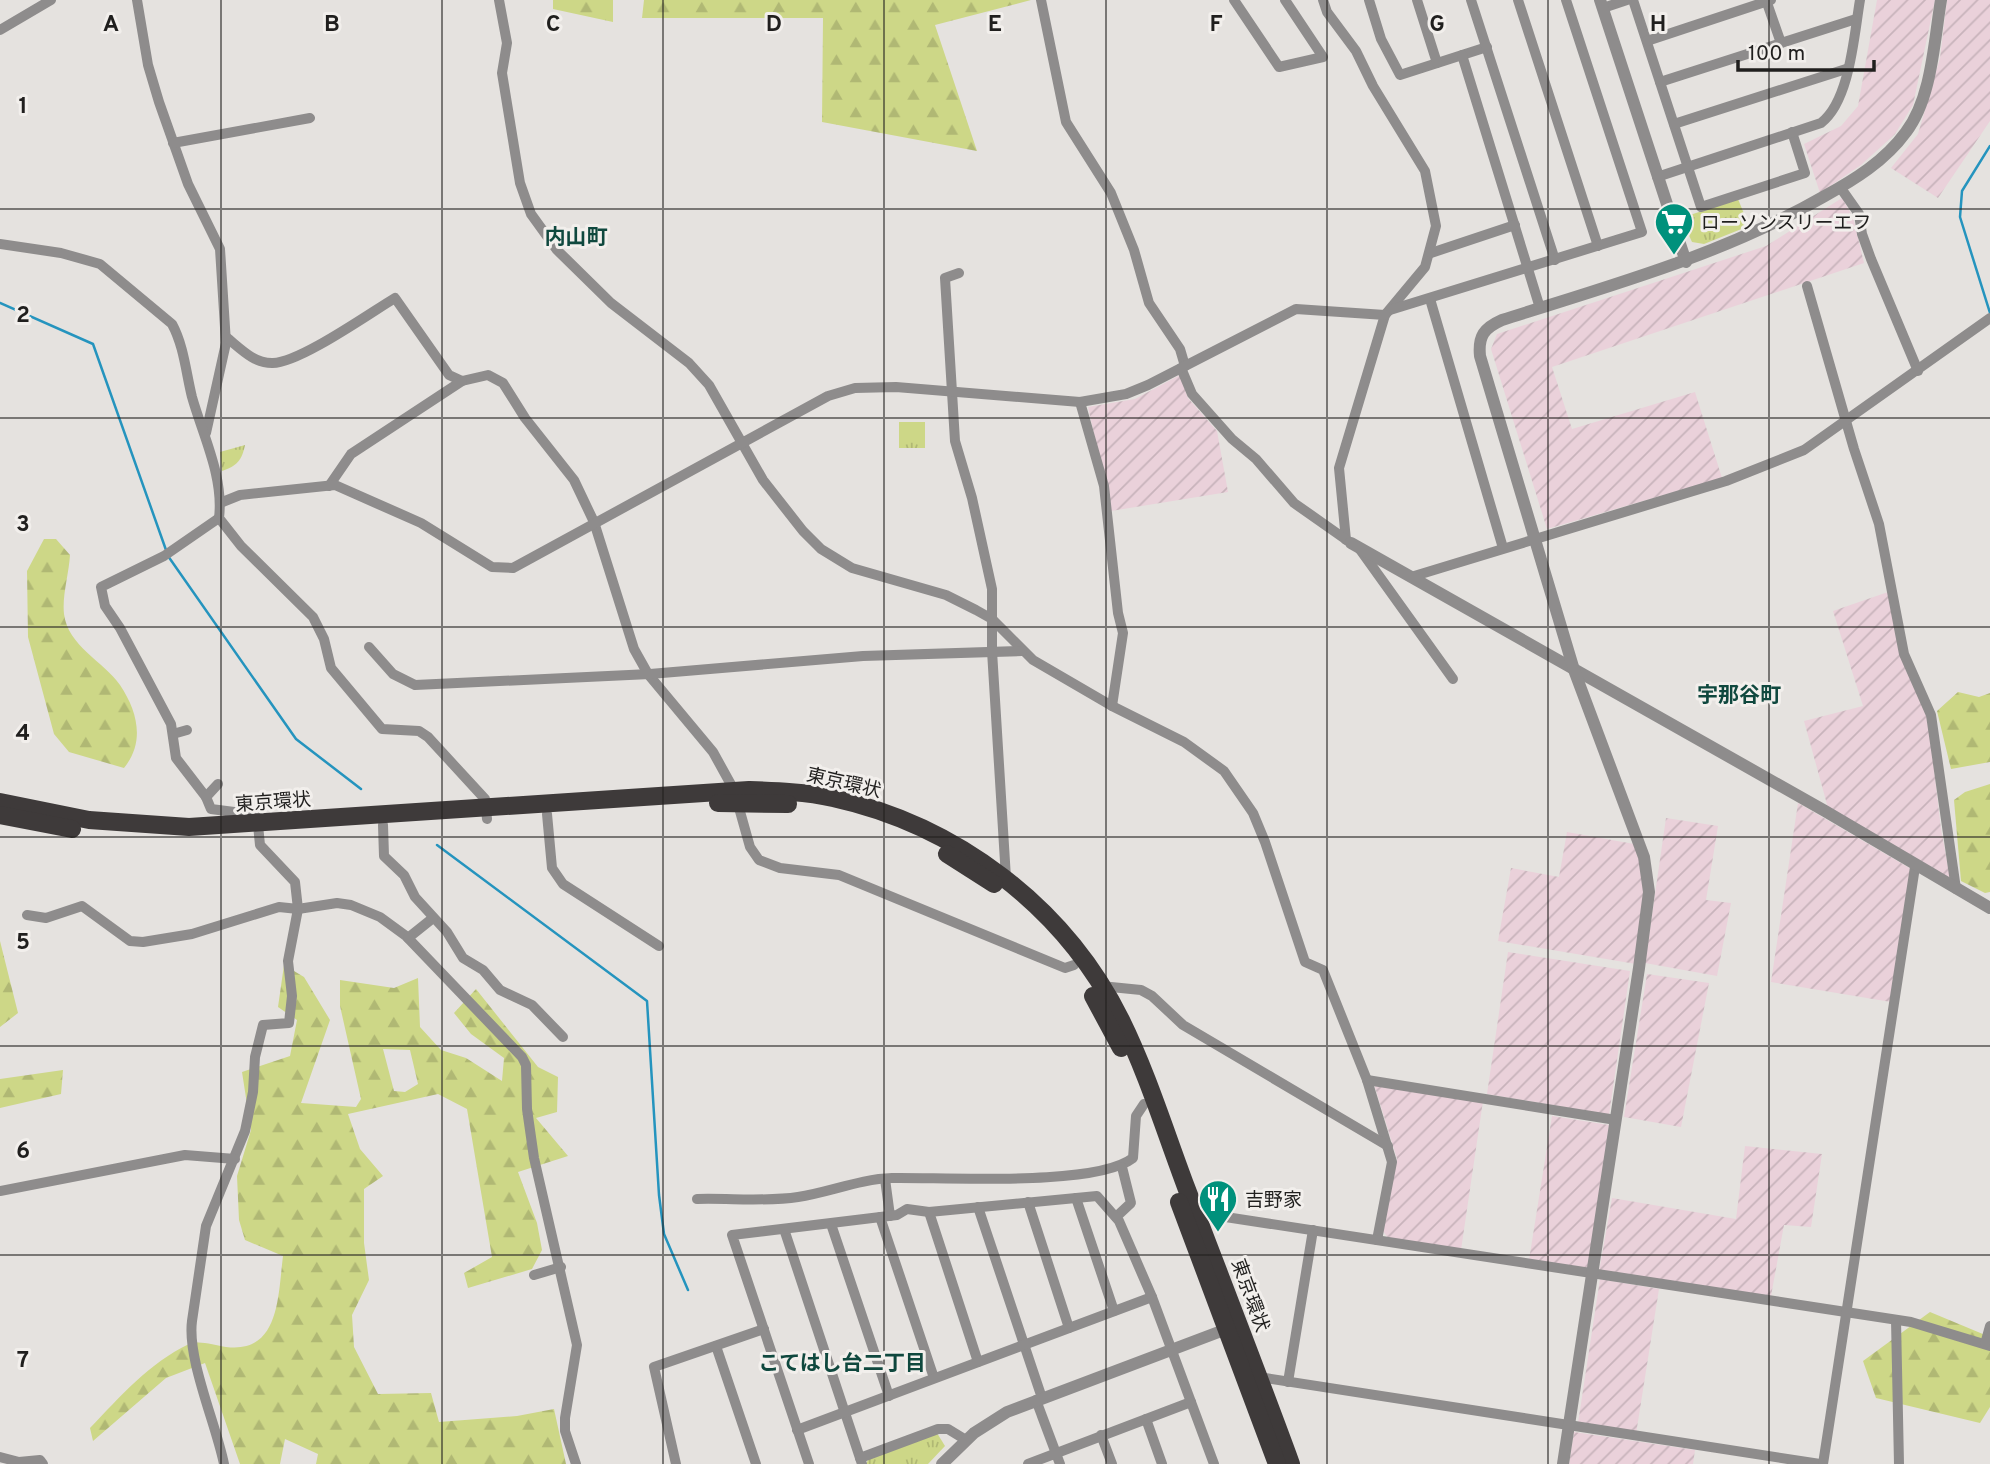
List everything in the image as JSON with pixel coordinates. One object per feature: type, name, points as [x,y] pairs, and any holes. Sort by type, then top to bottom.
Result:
[{"type":"highway","name":"東京環状","points":[[0,815],[118,835],[167,838],[258,829],[797,793],[867,806],[956,845],[1006,878],[1055,924],[1101,986],[1133,1048],[1232,1327],[1277,1464]]},
{"type":"highway","name":"東京環状","points":[[0,802],[89,820],[147,826],[258,829],[383,825],[487,813],[547,814],[736,796],[830,809],[868,819],[950,855],[1018,904],[1073,965],[1121,1047],[1189,1211]]},
{"type":"highway","name":"東京環状","points":[[1232,1327],[1259,1377],[1291,1464]]},
{"type":"street","points":[[0,30],[51,0]]},
{"type":"street","points":[[137,0],[148,65],[173,143],[188,184],[220,249],[226,337],[224,360],[206,433]]},
{"type":"street","points":[[499,0],[507,43],[502,73],[520,183],[531,214],[582,277],[689,363],[709,385],[763,480],[803,531],[821,549],[852,568],[946,595],[992,619],[1022,651],[1112,706],[1195,749],[1224,771],[1238,790],[1265,842],[1305,962],[1323,970],[1367,1080],[1388,1146],[1392,1162],[1377,1240]]},
{"type":"street","points":[[1041,0],[1066,122],[1111,193],[1134,250],[1149,303],[1181,349],[1183,367],[1192,394],[1232,439],[1256,459],[1294,503],[1351,543],[1825,811],[1915,867],[1990,908]]},
{"type":"street","points":[[1234,0],[1279,67],[1323,57],[1285,0]]},
{"type":"street","points":[[1323,0],[1327,12],[1356,51],[1373,86],[1425,171],[1436,226],[1431,253],[1425,267],[1387,313],[1339,468],[1351,543],[1454,680]]},
{"type":"street","points":[[1369,0],[1381,39],[1401,75],[1487,47]]},
{"type":"street","points":[[1418,0],[1437,63]]},
{"type":"street","points":[[1471,0],[1555,260]]},
{"type":"street","points":[[1518,0],[1598,246]]},
{"type":"street","points":[[220,503],[240,495],[329,486],[351,490],[421,523],[480,561],[500,568],[513,568],[804,406],[855,388],[896,387],[1080,402],[1126,394],[1296,309],[1387,313],[1642,233],[1566,0]]},
{"type":"street","points":[[1627,0],[1601,4],[1686,262]]},
{"type":"street","points":[[1633,0],[1701,207],[1805,173],[1792,132]]},
{"type":"street","points":[[1647,41],[1768,0],[1781,43]]},
{"type":"street","points":[[1657,177],[1821,122],[1836,109],[1860,0]]},
{"type":"street","points":[[1563,1464],[1643,943],[1648,873],[1574,670],[1479,346],[1481,336],[1490,325],[1686,262],[1764,230],[1869,169],[1907,131],[1919,109],[1941,0]]},
{"type":"street","points":[[1661,82],[1856,19]]},
{"type":"street","points":[[1462,55],[1540,308]]},
{"type":"street","points":[[1674,124],[1846,69]]},
{"type":"street","points":[[173,143],[310,118]]},
{"type":"street","points":[[1840,187],[1859,214],[1862,234],[1871,259],[1919,371]]},
{"type":"street","points":[[1431,253],[1515,225]]},
{"type":"street","points":[[0,244],[61,253],[100,264],[162,313],[178,337],[193,401],[206,433],[220,503],[219,519],[241,546],[313,617],[324,639],[331,668],[382,729],[419,731],[428,737],[485,799],[487,813]]},
{"type":"street","points":[[959,273],[945,278],[955,441],[972,498],[992,589],[992,651],[1006,878]]},
{"type":"street","points":[[1807,286],[1879,524],[1904,654],[1931,715],[1956,889]]},
{"type":"street","points":[[226,337],[254,360],[274,364],[316,346],[395,298],[449,375],[463,381]]},
{"type":"street","points":[[1430,299],[1503,548]]},
{"type":"street","points":[[1411,577],[1726,481],[1804,450],[1919,371],[1990,318]]},
{"type":"street","points":[[329,486],[351,454],[463,381],[488,375],[503,383],[525,418],[574,480],[594,522],[628,634],[648,674],[698,732],[736,796],[754,855],[766,864],[839,875],[1065,968],[1073,965]]},
{"type":"street","points":[[1080,402],[1104,486],[1118,613],[1123,633],[1112,706]]},
{"type":"street","points":[[219,519],[168,554],[101,587],[105,606],[158,697],[173,734],[176,758],[206,797],[211,809],[257,815],[260,845],[293,878],[298,909],[288,961],[292,996],[289,1023],[263,1025],[256,1048],[253,1093],[245,1131],[205,1226],[190,1334],[224,1464]]},
{"type":"street","points":[[369,647],[393,674],[415,685],[648,674],[863,656],[1022,651]]},
{"type":"street","points":[[173,734],[187,730]]},
{"type":"street","points":[[206,797],[218,783]]},
{"type":"street","points":[[547,814],[552,868],[563,884],[659,946]]},
{"type":"street","points":[[383,825],[384,856],[404,875],[415,897],[447,932],[463,958],[483,970],[499,990],[532,1005],[563,1037]]},
{"type":"street","points":[[1259,1377],[1568,1427],[1821,1464],[1915,867]]},
{"type":"street","points":[[27,915],[46,918],[82,906],[130,941],[143,942],[192,934],[264,910],[279,907],[298,909],[337,903],[351,905],[380,918],[408,938],[522,1057],[526,1065],[527,1109],[534,1157],[577,1345],[565,1418],[565,1431],[576,1464]]},
{"type":"street","points":[[408,938],[433,918]]},
{"type":"street","points":[[1101,986],[1141,990],[1152,996],[1183,1025],[1388,1146]]},
{"type":"street","points":[[1367,1080],[1616,1120]]},
{"type":"street","points":[[698,1199],[797,1197],[885,1179],[951,1181],[1045,1177],[1122,1167],[1133,1158],[1136,1116],[1144,1104]]},
{"type":"street","points":[[0,1191],[185,1155],[234,1159]]},
{"type":"street","points":[[1116,1217],[1131,1203],[1122,1167]]},
{"type":"street","points":[[885,1179],[885,1217],[934,1378]]},
{"type":"street","points":[[809,1464],[732,1235],[885,1217],[908,1209],[929,1212],[1097,1196],[1116,1217],[1152,1297],[1214,1464]]},
{"type":"street","points":[[1076,1198],[1114,1311]]},
{"type":"street","points":[[1028,1202],[1069,1328]]},
{"type":"street","points":[[978,1207],[1058,1458]]},
{"type":"street","points":[[1189,1211],[1896,1320],[1988,1345],[1990,1326]]},
{"type":"street","points":[[929,1212],[978,1362]]},
{"type":"street","points":[[831,1224],[889,1396]]},
{"type":"street","points":[[784,1229],[861,1461],[938,1429],[948,1429],[966,1440]]},
{"type":"street","points":[[1288,1382],[1313,1230]]},
{"type":"street","points":[[534,1275],[561,1267]]},
{"type":"street","points":[[797,1430],[1152,1297]]},
{"type":"street","points":[[1896,1320],[1899,1464]]},
{"type":"street","points":[[942,1464],[966,1440],[1007,1412],[1232,1327]]},
{"type":"street","points":[[676,1464],[654,1367],[764,1329]]},
{"type":"street","points":[[716,1346],[756,1464]]},
{"type":"street","points":[[1028,1464],[1058,1458],[1101,1435],[1191,1402]]},
{"type":"street","points":[[1146,1419],[1163,1464]]},
{"type":"street","points":[[1101,1435],[1112,1464]]},
{"type":"street","points":[[0,1457],[19,1462],[40,1460],[43,1464]]},
{"type":"shaded area","points":[[1877,0],[1935,0],[1913,105],[1895,134],[1861,165],[1820,193],[1804,144],[1841,126],[1858,106]]},
{"type":"shaded area","points":[[1947,0],[1990,0],[1990,121],[1938,198],[1891,168],[1918,134],[1940,58]]},
{"type":"shaded area","points":[[1842,198],[1853,217],[1864,263],[1552,367],[1572,429],[1695,392],[1722,478],[1547,529],[1491,349],[1497,334],[1766,246]]},
{"type":"shaded area","points":[[1180,375],[1188,398],[1217,431],[1228,492],[1111,511],[1088,407],[1135,399]]},
{"type":"shaded area","points":[[1888,592],[1928,717],[1941,829],[1951,882],[1828,808],[1804,721],[1863,706],[1833,611]]},
{"type":"shaded area","points":[[1798,803],[1913,870],[1891,1002],[1771,982]]},
{"type":"shaded area","points":[[1666,818],[1718,826],[1706,900],[1731,903],[1717,976],[1645,963]]},
{"type":"shaded area","points":[[1567,832],[1634,844],[1644,871],[1645,892],[1636,964],[1498,941],[1511,868],[1559,877]]},
{"type":"shaded area","points":[[1508,952],[1630,971],[1609,1115],[1487,1094]]},
{"type":"shaded area","points":[[1647,974],[1709,983],[1681,1127],[1624,1117]]},
{"type":"shaded area","points":[[1374,1084],[1483,1101],[1461,1250],[1388,1238],[1383,1231],[1397,1159]]},
{"type":"shaded area","points":[[1552,1116],[1609,1125],[1589,1271],[1529,1260]]},
{"type":"shaded area","points":[[1745,1146],[1822,1154],[1811,1227],[1784,1225],[1771,1296],[1599,1272],[1612,1198],[1736,1219]]},
{"type":"shaded area","points":[[1600,1279],[1659,1289],[1636,1434],[1578,1423]]},
{"type":"shaded area","points":[[1574,1432],[1695,1450],[1693,1464],[1569,1464]]},
{"type":"green space","points":[[553,0],[613,0],[613,22],[553,9]]},
{"type":"green space","points":[[644,0],[1031,0],[935,25],[977,151],[822,122],[823,18],[642,18]]},
{"type":"green space","points":[[1738,199],[1749,226],[1704,244],[1692,242],[1681,218]]},
{"type":"green space","points":[[899,422],[925,422],[925,448],[899,448]]},
{"type":"green space","points":[[245,445],[238,462],[222,471],[220,452]]},
{"type":"green space","points":[[44,539],[56,539],[70,555],[64,614],[72,635],[120,685],[135,716],[135,748],[124,768],[69,752],[54,734],[28,637],[27,571]]},
{"type":"green space","points":[[1958,692],[1979,697],[1990,693],[1990,762],[1951,769],[1937,711]]},
{"type":"green space","points":[[1990,784],[1990,892],[1985,893],[1961,881],[1954,800],[1965,792]]},
{"type":"green space","points":[[0,941],[18,1013],[0,1027]]},
{"type":"green space","points":[[284,965],[304,977],[330,1020],[301,1103],[356,1107],[361,1099],[340,1006],[340,980],[394,988],[418,978],[420,1027],[441,1050],[466,1058],[502,1081],[504,1058],[471,1034],[454,1013],[476,989],[538,1067],[558,1077],[557,1112],[536,1118],[568,1156],[518,1172],[537,1223],[542,1250],[532,1269],[468,1288],[464,1273],[492,1257],[467,1109],[438,1094],[348,1114],[360,1149],[383,1176],[364,1189],[364,1243],[369,1280],[352,1315],[354,1347],[378,1394],[431,1393],[439,1422],[517,1416],[554,1409],[566,1464],[316,1464],[318,1454],[285,1439],[280,1464],[240,1464],[205,1363],[166,1378],[93,1441],[90,1428],[136,1382],[174,1352],[193,1343],[244,1347],[257,1341],[273,1319],[283,1256],[245,1240],[239,1220],[237,1176],[251,1130],[242,1072],[290,1056],[297,1020],[278,1007]],"holes":[[[383,1049],[410,1050],[418,1084],[405,1092],[394,1091]]]},
{"type":"green space","points":[[63,1070],[61,1094],[0,1108],[0,1079]]},
{"type":"green space","points":[[1930,1312],[1990,1337],[1990,1407],[1980,1423],[1876,1398],[1863,1361]]},
{"type":"green space","points":[[937,1433],[945,1446],[928,1464],[866,1464],[869,1458]]},
{"type":"waterway","points":[[1990,146],[1962,191],[1960,217],[1990,313]]},
{"type":"waterway","points":[[0,303],[93,344],[166,550]]},
{"type":"waterway","points":[[168,556],[296,739],[361,789]]},
{"type":"waterway","points":[[437,845],[647,1001],[659,1195],[664,1234],[688,1290]]},
{"type":"place","name":"ローソンスリーエフ","points":[[1674,256]]},
{"type":"place","name":"吉野家","points":[[1218,1233]]},
{"type":"district","name":"内山町","points":[[576,237]]},
{"type":"district","name":"宇那谷町","points":[[1739,695]]},
{"type":"district","name":"こてはし台二丁目","points":[[842,1363]]}]
